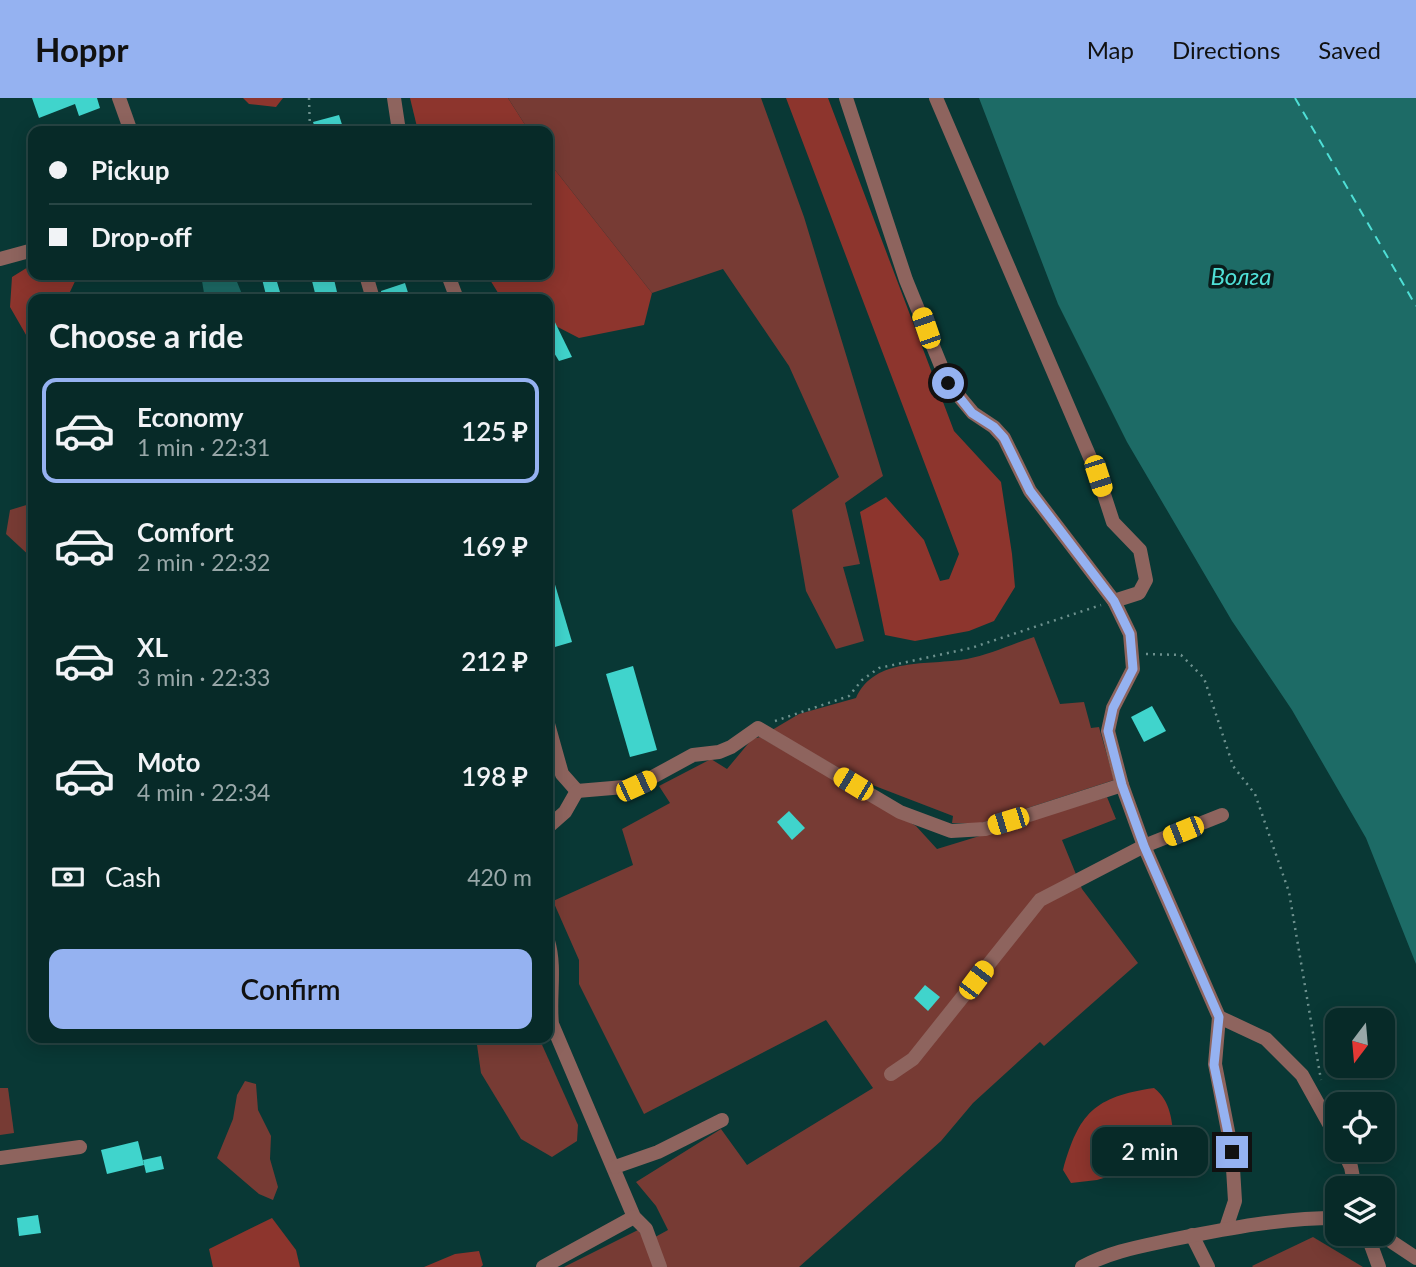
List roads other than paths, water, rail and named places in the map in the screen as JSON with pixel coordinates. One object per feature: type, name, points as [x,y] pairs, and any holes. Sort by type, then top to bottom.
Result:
[{"type":"street","points":[[119,98],[129,126]]},
{"type":"street","points":[[394,98],[398,126]]},
{"type":"street","points":[[846,98],[906,280],[948,383],[972,413],[994,427],[1004,438],[1030,491],[1114,601],[1130,634],[1133,654],[1127,685],[1109,719],[1108,731],[1122,785],[1144,846],[1219,1017],[1214,1065],[1232,1152],[1235,1201],[1226,1228]]},
{"type":"street","points":[[936,98],[1098,476],[1113,522],[1140,550],[1146,580],[1139,593],[1114,601]]},
{"type":"street","points":[[0,258],[28,251]]},
{"type":"street","points":[[577,791],[636,786],[693,755],[719,752],[731,747],[758,728],[900,812],[951,831],[985,829],[1122,785]]},
{"type":"street","points":[[553,742],[562,774],[577,791]]},
{"type":"street","points":[[553,823],[565,812],[577,791]]},
{"type":"street","points":[[891,1074],[913,1059],[1040,900],[1144,846],[1222,815]]},
{"type":"street","points":[[1219,1017],[1266,1039],[1302,1075],[1325,1114]]},
{"type":"street","points":[[553,1026],[635,1217],[646,1229],[660,1267]]},
{"type":"street","points":[[615,1167],[658,1152],[722,1120]]},
{"type":"street","points":[[0,1158],[80,1147]]},
{"type":"street","points":[[543,1267],[635,1217]]},
{"type":"street","points":[[1082,1267],[1143,1244],[1280,1219],[1325,1218]]},
{"type":"street","points":[[1192,1235],[1208,1267]]},
{"type":"street","points":[[1395,1244],[1416,1258]]},
{"type":"street","points":[[1371,1246],[1378,1267]]},
{"type":"water","name":"Волга","points":[[979,98],[1416,98],[1416,964],[1366,838],[1292,710],[1232,621],[1127,442],[1058,304]]},
{"type":"water","points":[[202,280],[236,280],[242,294],[204,294]]}]
